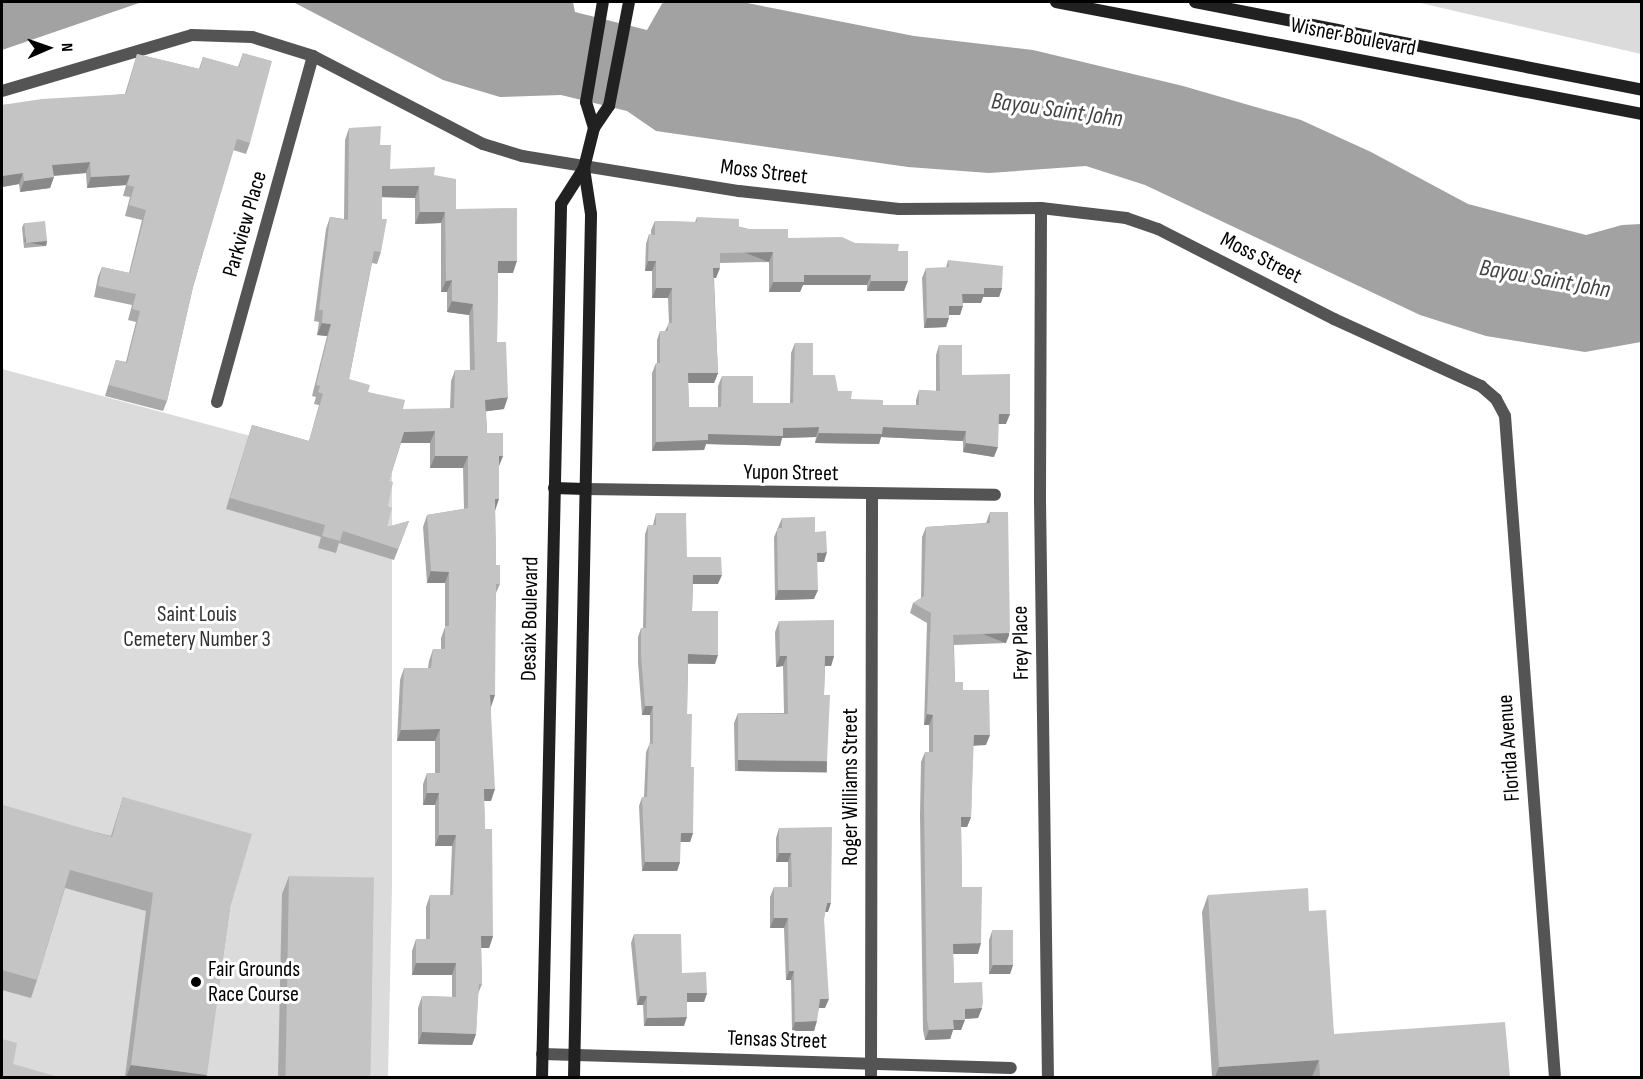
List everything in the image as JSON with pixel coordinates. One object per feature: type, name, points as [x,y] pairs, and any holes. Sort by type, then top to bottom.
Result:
[{"type":"street","points":[[594,128],[585,102],[602,19],[603,2]]},
{"type":"street","name":"Desaix Boulevard","points":[[542,1077],[561,204],[584,168],[594,128],[609,106],[628,2]]},
{"type":"street","name":"Wisner Boulevard","points":[[1056,2],[1641,114]]},
{"type":"street","name":"Wisner Boulevard","points":[[1195,2],[1641,90]]},
{"type":"street","name":"Moss Street","points":[[2,91],[192,35],[252,37],[313,56],[483,144],[584,168],[740,191],[899,209],[1041,208],[1126,218],[1158,229],[1334,319],[1481,386],[1496,399],[1505,416]]},
{"type":"street","name":"Parkview Place","points":[[217,402],[313,56]]},
{"type":"street","name":"Desaix Boulevard","points":[[574,1077],[591,214],[584,168]]},
{"type":"street","name":"Frey Place","points":[[1041,208],[1040,500],[1048,1077]]},
{"type":"street","name":"Florida Avenue","points":[[1505,416],[1555,1077]]},
{"type":"street","points":[[554,488],[585,489]]},
{"type":"street","name":"Yupon Street","points":[[585,489],[872,496],[995,495]]},
{"type":"street","name":"Roger Williams Street","points":[[871,1071],[872,496]]},
{"type":"street","name":"Tensas Street","points":[[542,1054],[871,1071],[1011,1068]]},
{"type":"green space","points":[[1416,2],[1641,2],[1641,54]]},
{"type":"green space","name":"Saint Louis Cemetery Number 3","points":[[2,369],[392,474],[392,887],[388,1077],[2,1077]]},
{"type":"water","points":[[2,2],[142,2],[2,50]]},
{"type":"water","name":"Bayou Saint John","points":[[293,2],[573,2],[575,12],[647,30],[663,2],[742,2],[914,36],[1033,50],[1183,86],[1301,120],[1371,152],[1468,204],[1586,235],[1622,225],[1641,224],[1641,342],[1585,352],[1486,336],[1420,315],[1145,185],[1086,166],[989,173],[908,167],[656,131],[627,111],[561,95],[500,97],[443,80]]},
{"type":"building","points":[[243,53],[272,61],[250,143],[237,139],[193,287],[167,401],[109,385],[116,360],[127,363],[140,311],[132,309],[136,294],[98,286],[102,267],[130,273],[146,210],[129,205],[134,187],[127,185],[130,175],[91,177],[90,162],[52,165],[54,177],[24,181],[23,173],[2,176],[2,105],[42,99],[126,94],[137,54],[200,69],[203,57],[239,67]]},
{"type":"building","points":[[381,126],[380,145],[391,145],[390,169],[435,167],[434,175],[456,179],[456,209],[517,208],[517,261],[498,261],[497,342],[506,342],[508,397],[485,400],[487,433],[503,433],[503,456],[499,456],[499,499],[495,499],[496,565],[500,565],[500,584],[496,584],[495,695],[490,695],[495,789],[484,789],[485,829],[492,829],[493,936],[481,936],[482,984],[479,984],[476,1034],[422,1032],[422,996],[456,997],[456,963],[416,963],[416,939],[430,939],[430,895],[453,895],[456,835],[439,835],[439,793],[427,793],[427,773],[440,773],[440,729],[401,730],[404,668],[431,668],[433,649],[445,649],[445,626],[449,626],[449,572],[431,571],[427,515],[468,508],[468,456],[435,456],[435,431],[404,432],[389,481],[393,482],[388,506],[392,508],[387,527],[409,521],[398,549],[343,531],[340,541],[322,536],[325,525],[230,498],[252,425],[309,441],[323,394],[318,392],[320,386],[316,385],[331,324],[322,323],[323,310],[319,310],[330,217],[348,220],[349,128]],"holes":[[[382,186],[419,186],[420,212],[445,212],[446,281],[452,280],[452,301],[473,304],[475,370],[455,370],[454,408],[403,409],[405,400],[368,392],[370,385],[349,379],[374,251],[381,252],[387,219],[382,219]]]},
{"type":"building","points":[[697,217],[739,219],[739,227],[747,229],[788,229],[788,238],[842,237],[855,243],[899,244],[898,251],[908,251],[908,281],[871,281],[871,275],[804,275],[804,282],[773,282],[773,252],[720,253],[720,268],[713,268],[718,373],[688,373],[689,407],[721,407],[722,376],[753,376],[753,403],[793,403],[795,343],[813,343],[813,375],[835,375],[838,391],[852,391],[851,399],[883,400],[883,405],[919,405],[919,390],[940,391],[939,345],[962,345],[962,375],[1010,374],[1010,414],[999,414],[998,447],[966,443],[966,431],[883,427],[882,434],[819,433],[819,427],[783,428],[783,436],[708,434],[708,440],[656,442],[656,363],[660,363],[660,331],[668,331],[668,323],[672,323],[672,288],[656,288],[656,261],[648,261],[649,234],[655,235],[655,221],[697,222]]},
{"type":"building","points":[[45,221],[47,241],[26,243],[24,223]]},
{"type":"building","points":[[948,260],[1003,266],[1002,288],[984,288],[984,294],[962,294],[963,306],[949,306],[949,318],[927,318],[926,268],[949,267]]},
{"type":"building","points":[[990,512],[1008,512],[1010,633],[953,635],[955,682],[963,682],[963,690],[989,690],[990,735],[974,735],[971,817],[961,817],[962,887],[982,887],[981,943],[953,944],[954,983],[982,982],[983,1002],[982,1008],[965,1009],[965,1020],[953,1020],[954,1029],[929,1030],[924,805],[925,752],[933,752],[933,715],[927,714],[931,613],[913,603],[924,596],[926,527],[990,523]]},
{"type":"building","points":[[656,513],[686,513],[687,557],[721,557],[722,575],[693,575],[692,611],[718,611],[718,655],[688,654],[687,714],[692,714],[691,767],[694,767],[693,833],[681,833],[680,862],[645,862],[642,797],[647,797],[649,743],[653,744],[653,706],[645,706],[641,628],[646,628],[648,525],[656,525]]},
{"type":"building","points":[[815,517],[815,532],[826,531],[827,552],[817,553],[818,590],[778,590],[777,528],[782,528],[782,518]]},
{"type":"building","points":[[834,620],[834,656],[825,656],[824,695],[830,695],[827,761],[738,760],[738,713],[788,714],[787,656],[780,656],[779,621]]},
{"type":"building","points":[[123,797],[252,834],[230,908],[207,1075],[131,1065],[153,893],[70,870],[37,980],[2,970],[3,805],[112,837]]},
{"type":"building","points":[[832,827],[831,903],[827,903],[824,919],[829,999],[820,999],[817,1021],[795,1022],[794,971],[789,971],[788,918],[774,918],[774,887],[792,887],[791,853],[779,853],[779,828]]},
{"type":"building","points":[[289,876],[374,877],[370,1078],[285,1077]]},
{"type":"building","points":[[1308,888],[1309,911],[1326,910],[1334,1034],[1505,1022],[1510,1077],[1320,1077],[1319,1060],[1219,1067],[1208,895]]},
{"type":"building","points":[[992,930],[1013,930],[1013,965],[992,965]]},
{"type":"building","points":[[634,934],[681,934],[682,973],[706,972],[707,993],[687,993],[687,1017],[647,1018],[647,996],[640,996]]},
{"type":"building","points":[[2,1039],[17,1043],[13,1064],[59,1077],[2,1077]]},
{"type":"place","name":"Fair Grounds Race Course","points":[[196,982]]}]
